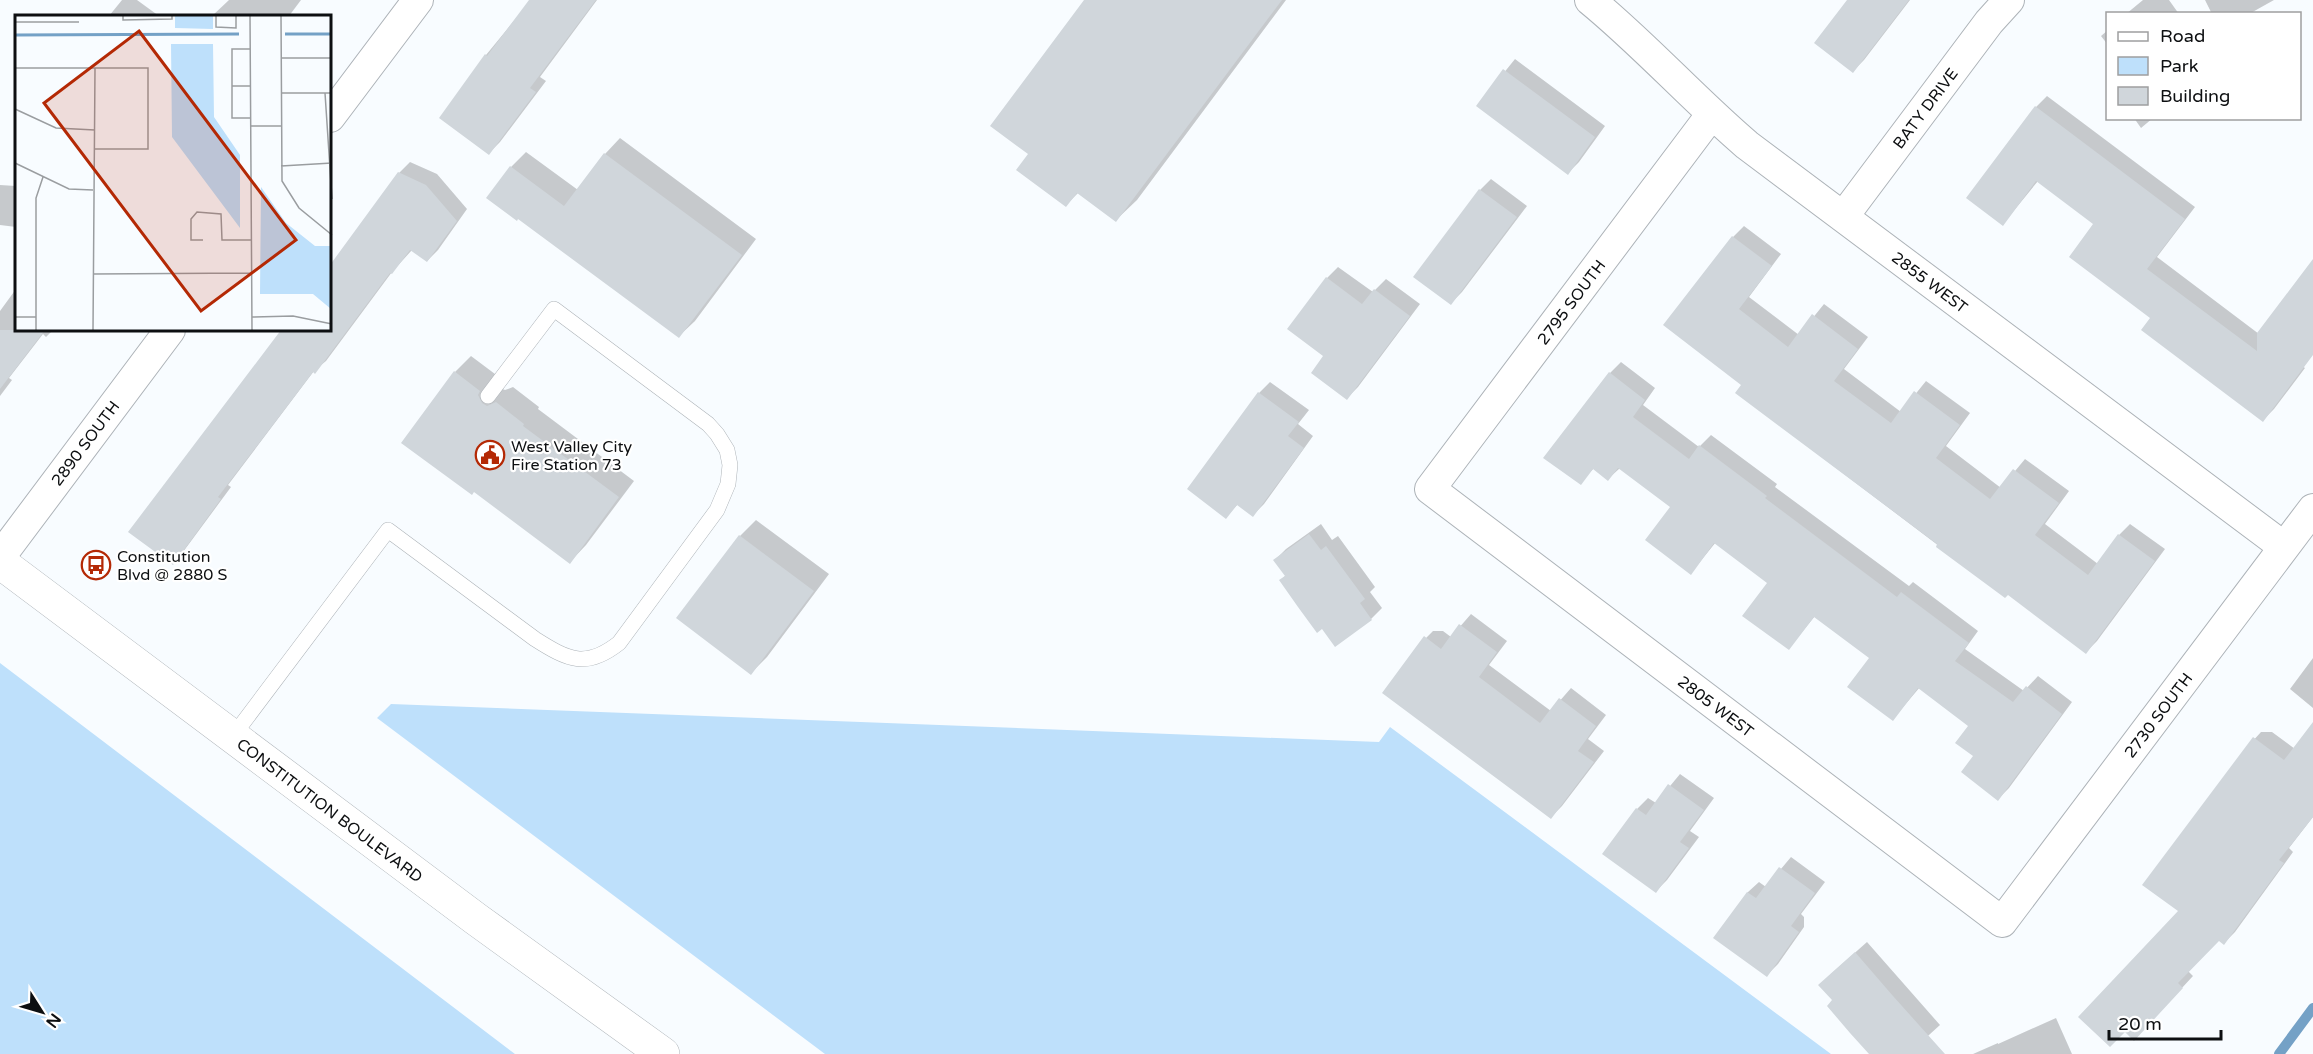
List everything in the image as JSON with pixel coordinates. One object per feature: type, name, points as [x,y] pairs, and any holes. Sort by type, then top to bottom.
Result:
[{"type":"street","points":[[332,114],[418,0]]},
{"type":"street","name":"2855 WEST","points":[[1590,0],[1645,48],[1711,115],[1747,145],[2284,547]]},
{"type":"street","name":"BATY DRIVE","points":[[1843,217],[1989,22],[2009,0]]},
{"type":"street","name":"2795 SOUTH","points":[[1430,489],[1711,115]]},
{"type":"street","name":"2890 SOUTH","points":[[0,557],[169,332]]},
{"type":"street","name":"2805 WEST","points":[[1430,489],[2002,922]]},
{"type":"street","name":"2730 SOUTH","points":[[2002,922],[2313,508]]},
{"type":"street","name":"CONSTITUTION BOULEVARD","points":[[0,562],[476,919],[663,1054]]},
{"type":"lane","points":[[233,736],[388,530],[535,639],[554,651],[582,660],[607,652],[619,643],[724,498],[730,465],[727,450],[708,424],[554,309],[488,396]]},
{"type":"green space","points":[[0,663],[515,1054],[0,1054]]},
{"type":"green space","points":[[391,704],[1379,742],[1390,727],[1831,1054],[825,1054],[377,718]]},
{"type":"building","points":[[529,0],[596,0],[530,88],[536,92],[489,155],[439,118],[485,54],[487,56]]},
{"type":"building","points":[[1084,0],[1282,0],[1116,222],[1077,193],[1066,207],[1016,170],[1028,154],[990,126]]},
{"type":"building","points":[[1847,0],[1909,0],[1853,73],[1814,43]]},
{"type":"building","points":[[1503,69],[1595,137],[1568,175],[1476,106]]},
{"type":"building","points":[[2035,106],[2185,219],[2147,269],[2257,351],[2257,333],[2313,259],[2313,355],[2263,422],[2141,330],[2150,318],[2069,257],[2093,224],[2036,181],[2003,226],[1966,198]]},
{"type":"building","points":[[604,153],[742,255],[679,338],[486,198],[510,166],[564,206]]},
{"type":"building","points":[[398,172],[426,185],[457,221],[427,262],[410,250],[392,274],[390,273],[315,374],[313,372],[218,497],[221,499],[173,565],[128,532],[279,332],[332,332],[332,262]]},
{"type":"building","points":[[1479,189],[1517,217],[1451,305],[1413,277]]},
{"type":"building","points":[[1732,236],[1772,266],[1739,309],[1788,347],[1812,314],[1858,349],[1834,381],[1891,423],[1914,391],[1960,425],[1936,458],[1990,499],[2013,469],[2059,503],[2035,535],[2088,575],[2118,534],[2155,561],[2086,654],[2008,595],[2005,598],[1936,547],[1937,544],[1735,393],[1741,385],[1663,325]]},
{"type":"building","points":[[1326,277],[1362,304],[1374,289],[1410,316],[1347,400],[1311,373],[1323,356],[1287,329]]},
{"type":"building","points":[[0,330],[43,332],[0,389]]},
{"type":"building","name":"West Valley City Fire Station 73","points":[[454,371],[480,391],[478,395],[482,403],[487,406],[496,402],[524,424],[523,426],[619,497],[570,564],[474,492],[472,495],[401,443]]},
{"type":"building","points":[[1609,372],[1645,400],[1633,417],[1689,459],[1699,445],[1767,496],[1765,498],[1897,597],[1901,592],[1969,643],[1955,661],[2013,702],[2026,686],[2062,714],[1998,801],[1961,772],[1973,756],[1955,743],[1968,726],[1918,688],[1893,721],[1847,687],[1869,658],[1814,617],[1789,650],[1742,616],[1767,583],[1714,543],[1691,575],[1645,540],[1670,507],[1618,468],[1608,481],[1593,469],[1581,485],[1543,458]]},
{"type":"building","points":[[1258,392],[1299,422],[1288,436],[1304,448],[1253,517],[1237,505],[1226,519],[1187,489]]},
{"type":"building","points":[[1309,534],[1321,550],[1326,546],[1365,599],[1360,603],[1372,620],[1335,647],[1322,629],[1317,633],[1298,607],[1279,580],[1285,576],[1273,560]]},
{"type":"building","points":[[739,535],[814,591],[751,675],[676,618]]},
{"type":"building","points":[[1459,624],[1497,652],[1479,677],[1540,723],[1559,698],[1596,726],[1578,751],[1594,762],[1551,819],[1382,693],[1424,636],[1441,649]]},
{"type":"building","points":[[2313,722],[2313,817],[2279,860],[2284,863],[2224,945],[2219,941],[2178,983],[2183,988],[2134,1041],[2125,1032],[2110,1047],[2078,1017],[2178,911],[2142,885],[2253,737],[2284,760]]},
{"type":"building","points":[[1668,784],[1704,810],[1680,842],[1689,848],[1656,893],[1602,854],[1636,808],[1646,815]]},
{"type":"building","points":[[1779,867],[1815,893],[1791,926],[1799,932],[1767,977],[1713,938],[1747,892],[1756,898]]},
{"type":"building","points":[[1855,952],[1945,1054],[1869,1054],[1850,1033],[1827,1006],[1832,1000],[1818,985]]},
{"type":"waterway","points":[[2279,1054],[2313,1008]]},
{"type":"place","name":"West Valley City Fire Station 73","points":[[490,455]]},
{"type":"place","name":"Constitution Blvd @ 2880 S","points":[[96,565]]}]
